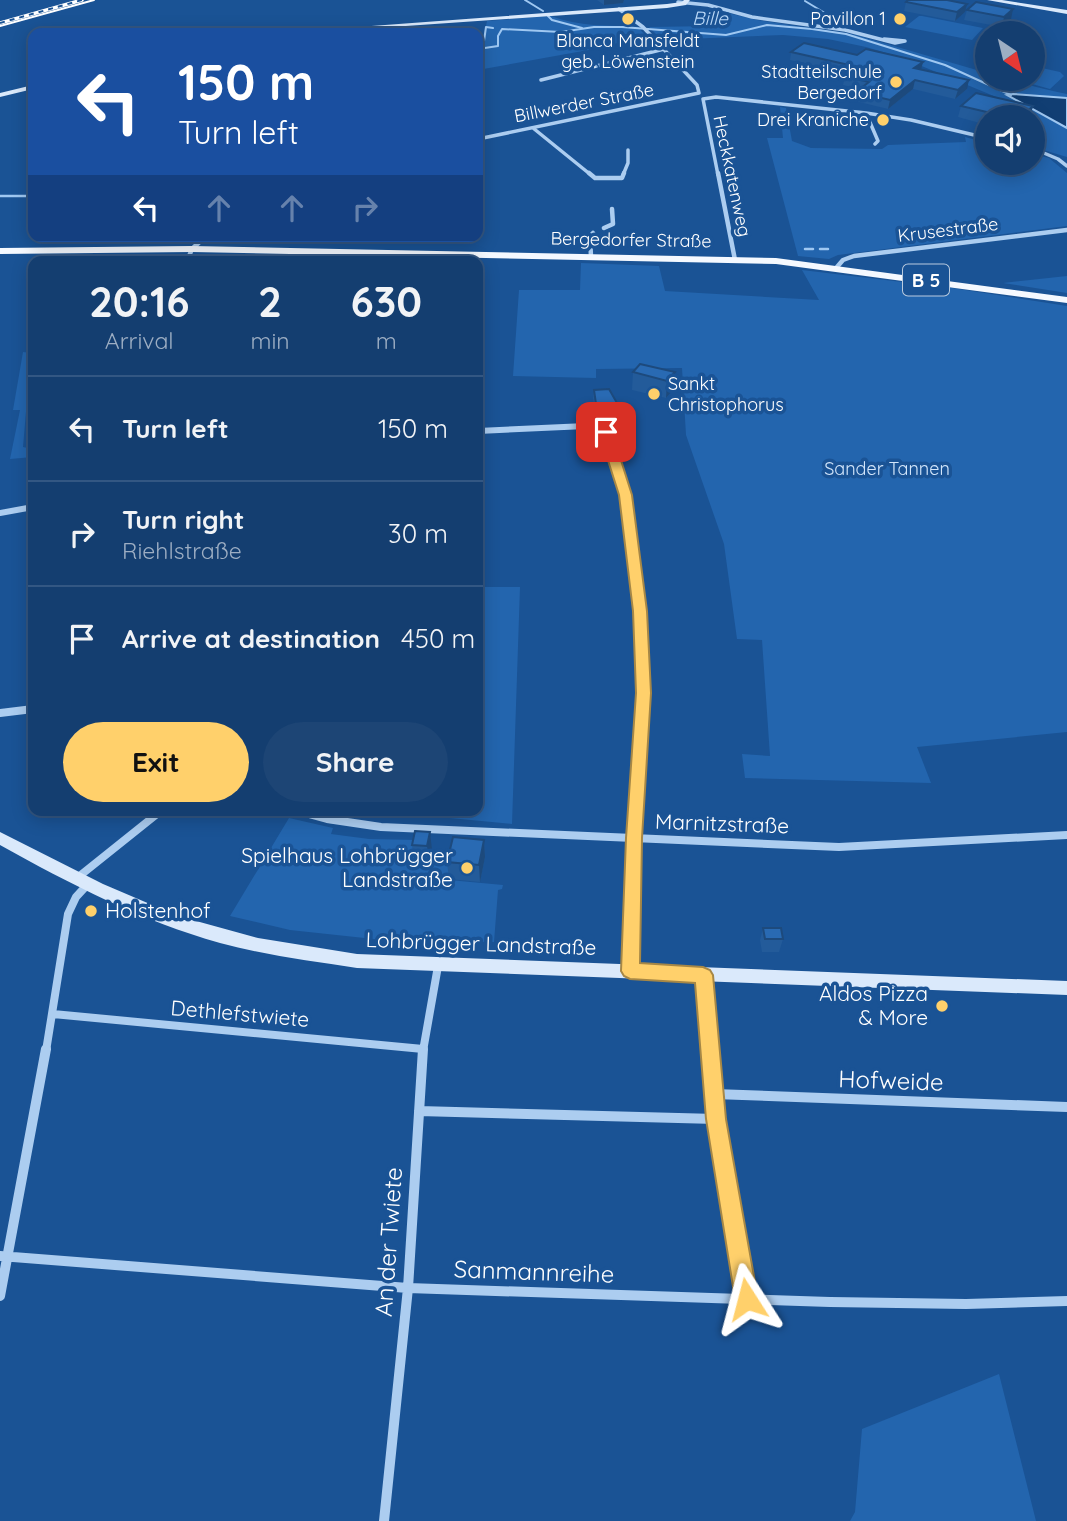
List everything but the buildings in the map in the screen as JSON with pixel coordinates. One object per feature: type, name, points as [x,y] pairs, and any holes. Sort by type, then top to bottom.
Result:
[{"type":"main road","name":"Bergedorfer Straße","points":[[0,251],[95,249],[189,255],[390,256]]},
{"type":"main road","name":"Bergedorfer Straße","points":[[483,256],[735,260],[837,267],[1067,300]]},
{"type":"street","points":[[990,0],[1067,12]]},
{"type":"street","points":[[667,6],[678,1],[687,1],[752,18],[845,30],[898,44],[905,41],[884,39]]},
{"type":"street","points":[[351,28],[667,6],[687,1]]},
{"type":"street","name":"Heckkatenweg","points":[[619,9],[645,29],[697,85],[700,91],[696,94]]},
{"type":"street","points":[[541,80],[552,75],[664,49]]},
{"type":"street","points":[[0,94],[28,88]]},
{"type":"street","name":"Billwerder Straße","points":[[483,138],[696,94]]},
{"type":"street","name":"Heckkatenweg","points":[[735,260],[702,102],[704,98],[866,113]]},
{"type":"street","points":[[866,113],[975,136]]},
{"type":"street","points":[[866,113],[878,141],[875,144]]},
{"type":"street","points":[[533,128],[594,178],[622,178],[628,163],[628,150]]},
{"type":"street","points":[[1045,154],[1067,166]]},
{"type":"street","points":[[604,228],[613,224],[612,209]]},
{"type":"street","name":"Krusestraße","points":[[837,267],[843,260],[854,256],[1067,230]]},
{"type":"street","points":[[591,257],[590,236],[593,233]]},
{"type":"street","points":[[483,431],[586,426],[606,432],[625,495],[640,611],[643,693],[634,838],[630,971]]},
{"type":"street","points":[[0,513],[28,508]]},
{"type":"street","points":[[0,713],[28,710]]},
{"type":"street","points":[[0,1296],[4,1256],[53,1014],[70,905],[83,881],[155,816]]},
{"type":"street","name":"Marnitzstraße","points":[[316,816],[380,827],[839,846],[1067,835]]},
{"type":"street","name":"Lohbrügger Landstraße","points":[[0,838],[83,881],[167,919],[246,943],[357,961],[1067,988]]},
{"type":"street","name":"An der Twiete","points":[[384,1521],[408,1288],[423,1049],[438,966]]},
{"type":"street","points":[[703,975],[716,1119],[747,1299]]},
{"type":"street","name":"Dethlefstwiete","points":[[53,1014],[423,1049]]},
{"type":"street","name":"Hofweide","points":[[714,1094],[1067,1107]]},
{"type":"street","points":[[419,1111],[716,1119]]},
{"type":"street","name":"Sanmannreihe","points":[[4,1256],[408,1288],[966,1304],[1067,1301]]},
{"type":"green space","points":[[719,11],[757,20],[856,35],[975,70],[975,88],[900,57],[828,39],[783,35],[662,40],[649,27],[715,26],[712,17]]},
{"type":"green space","points":[[551,16],[583,24],[638,27],[644,34],[624,34],[633,39],[594,49],[483,69],[483,41],[487,21]]},
{"type":"green space","points":[[922,16],[975,26],[975,37],[972,40],[905,27]]},
{"type":"green space","points":[[1045,69],[1060,72],[1064,76],[1050,89],[1045,88]]},
{"type":"green space","points":[[1045,89],[1067,94],[1067,98],[1013,94],[1012,99],[1023,105],[1013,104],[982,91],[1045,91]]},
{"type":"green space","points":[[780,107],[786,108],[792,141],[811,148],[882,149],[888,145],[966,142],[965,137],[975,140],[975,175],[1045,175],[1045,157],[1049,158],[1067,173],[1067,226],[838,255],[829,259],[798,256],[767,138],[783,138]]},
{"type":"green space","points":[[1045,116],[1067,128],[1067,157],[1045,151]]},
{"type":"green space","name":"Sander Tannen","points":[[581,263],[659,266],[665,291],[819,300],[802,270],[952,288],[1067,306],[1067,732],[917,747],[931,783],[745,778],[742,754],[770,756],[762,640],[737,639],[724,544],[686,435],[682,368],[596,369],[596,378],[513,376],[519,290],[580,290]]},
{"type":"green space","points":[[1067,276],[1067,293],[1003,283]]},
{"type":"green space","points":[[23,352],[28,353],[23,447],[28,448],[28,457],[10,459],[20,410],[13,410]]},
{"type":"green space","points":[[483,587],[520,587],[512,824],[429,816],[483,816]]},
{"type":"green space","points":[[289,818],[333,828],[331,834],[369,839],[418,840],[413,862],[451,865],[449,880],[503,885],[502,889],[498,890],[494,942],[383,940],[290,930],[230,916]]},
{"type":"green space","points":[[999,1374],[1036,1521],[850,1521],[855,1512],[862,1429]]},
{"type":"shaded area","points":[[1007,95],[1067,98],[1067,128],[1045,116],[1045,105],[1025,105]]},
{"type":"waterway","points":[[525,0],[543,11]]},
{"type":"waterway","points":[[805,1],[848,27]]},
{"type":"waterway","points":[[548,16],[552,20],[582,28]]},
{"type":"waterway","name":"Bille","points":[[483,48],[498,46],[498,36],[502,29],[561,32],[594,27],[622,27],[726,35],[767,25],[846,34],[945,65],[1011,95]]},
{"type":"waterway","points":[[483,41],[486,27],[493,28]]},
{"type":"waterway","name":"Bille","points":[[0,196],[28,196]]},
{"type":"waterway","points":[[805,249],[813,249]]},
{"type":"waterway","points":[[820,249],[828,249]]},
{"type":"tram line","points":[[0,26],[94,0]]},
{"type":"railway","points":[[0,23],[82,0]]},
{"type":"place","name":"Blanca Mansfeldt geb. Löwenstein","points":[[628,19]]},
{"type":"place","name":"Pavillon 1","points":[[900,19]]},
{"type":"place","name":"Stadtteilschule Bergedorf","points":[[896,82]]},
{"type":"place","name":"Drei Kraniche","points":[[883,120]]},
{"type":"place","name":"Sankt Christophorus","points":[[654,394]]},
{"type":"place","name":"Spielhaus Lohbrügger Landstraße","points":[[467,868]]},
{"type":"place","name":"Holstenhof","points":[[91,911]]},
{"type":"place","name":"Aldos Pizza & More","points":[[942,1006]]},
{"type":"route","points":[[606,432],[625,495],[640,611],[643,693],[634,838],[630,971],[703,975],[716,1119],[747,1299]]}]
